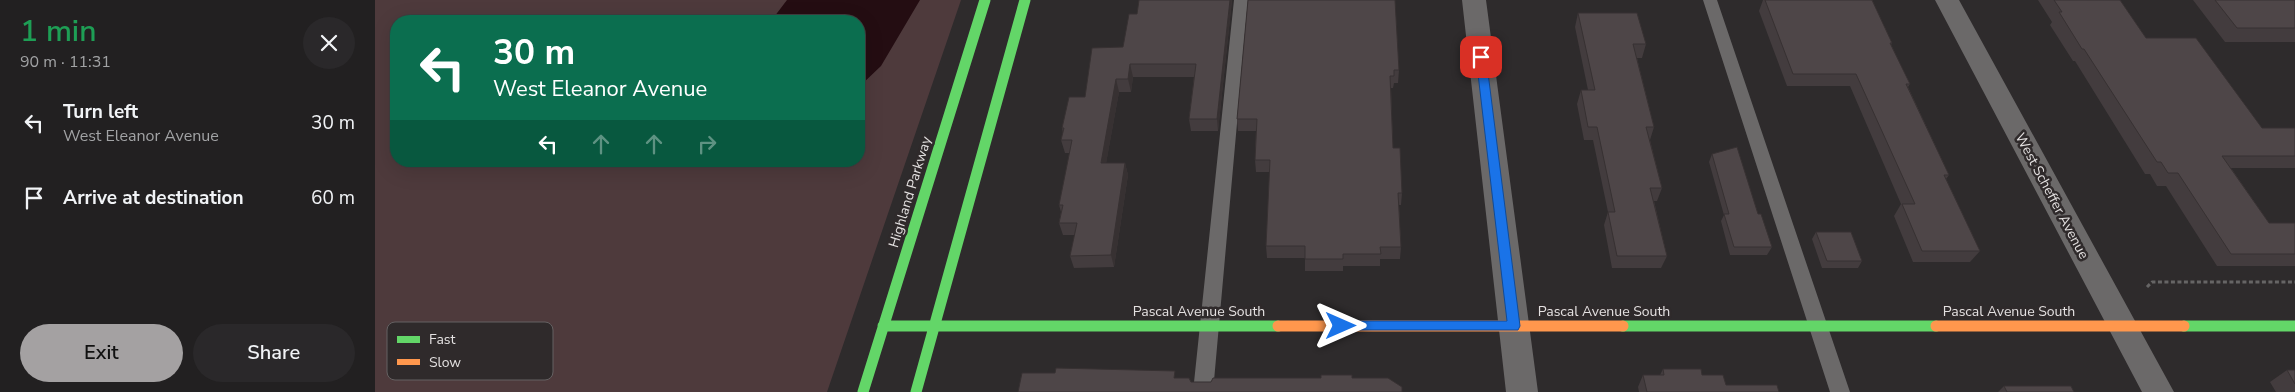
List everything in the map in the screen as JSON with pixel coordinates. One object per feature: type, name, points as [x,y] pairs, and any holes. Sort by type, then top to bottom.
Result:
[{"type":"street","name":"Highland Parkway","points":[[863,392],[985,0]]},
{"type":"street","points":[[916,392],[1025,0]]},
{"type":"street","points":[[1474,0],[1522,392]]},
{"type":"street","name":"West Scheffer Avenue","points":[[1947,0],[2158,392]]},
{"type":"street","name":"Pascal Avenue South","points":[[883,326],[2295,326]]},
{"type":"lane","points":[[1203,392],[1241,0]]},
{"type":"lane","points":[[1710,0],[1840,392]]},
{"type":"path","points":[[2147,287],[2151,282],[2295,282]]},
{"type":"shaded area","points":[[375,0],[961,0],[827,392],[375,392]]},
{"type":"shaded area","points":[[787,0],[920,0],[881,66],[865,81],[865,15],[776,15]]},
{"type":"building","points":[[1139,0],[1230,0],[1217,119],[1189,119],[1196,64],[1130,64],[1128,79],[1116,79],[1101,163],[1125,163],[1111,255],[1070,256],[1077,223],[1059,223],[1063,205],[1059,205],[1072,140],[1061,140],[1069,97],[1085,97],[1092,48],[1123,47],[1129,14],[1137,14]]},
{"type":"building","points":[[1248,0],[1395,0],[1399,70],[1394,70],[1394,76],[1390,76],[1393,148],[1400,148],[1402,193],[1398,193],[1401,247],[1380,247],[1381,254],[1343,254],[1343,259],[1305,259],[1305,246],[1266,246],[1270,160],[1255,160],[1257,119],[1237,119]]},
{"type":"building","points":[[1765,0],[1872,0],[1910,84],[1906,84],[1949,175],[1944,175],[1980,251],[1922,251],[1902,204],[1915,204],[1856,74],[1793,74]]},
{"type":"building","points":[[2054,0],[2120,0],[2146,38],[2196,38],[2262,128],[2295,128],[2295,156],[2222,156],[2269,223],[2295,223],[2295,254],[2231,254],[2178,173],[2168,173],[2161,162],[2157,162],[2084,49],[2082,49],[2059,12],[2062,12]]},
{"type":"building","points":[[2215,0],[2295,0],[2295,28],[2237,28]]},
{"type":"building","points":[[1578,13],[1637,13],[1646,44],[1633,44],[1654,127],[1646,127],[1662,188],[1650,188],[1667,256],[1617,256],[1608,212],[1615,212],[1597,127],[1588,127],[1581,90],[1595,90]]},
{"type":"building","points":[[1737,147],[1758,214],[1761,214],[1772,247],[1734,247],[1724,214],[1729,214],[1712,154]]},
{"type":"building","points":[[1816,232],[1851,232],[1862,261],[1827,261]]},
{"type":"building","points":[[1056,368],[1175,371],[1174,378],[1189,378],[1191,382],[1211,382],[1213,378],[1321,378],[1321,375],[1352,375],[1352,378],[1388,378],[1402,387],[1402,392],[1018,392],[1022,373],[1055,373]]},
{"type":"building","points":[[1663,369],[1701,369],[1702,375],[1723,375],[1726,385],[1777,385],[1779,392],[1647,392],[1643,375],[1664,375]]},
{"type":"building","points":[[2287,370],[2295,370],[2295,384]]},
{"type":"building","points":[[2004,386],[2071,386],[2074,392],[2007,392]]},
{"type":"traffic: fast","points":[[863,392],[985,0]]},
{"type":"traffic: fast","points":[[916,392],[1025,0]]},
{"type":"traffic: fast","points":[[883,326],[1278,326]]},
{"type":"traffic: fast","points":[[1623,326],[1936,326]]},
{"type":"traffic: fast","points":[[2184,326],[2295,326]]},
{"type":"traffic: slow","points":[[1278,326],[1623,326]]},
{"type":"traffic: slow","points":[[1936,326],[2184,326]]},
{"type":"route","points":[[1341,326],[1514,326],[1481,57]]}]
